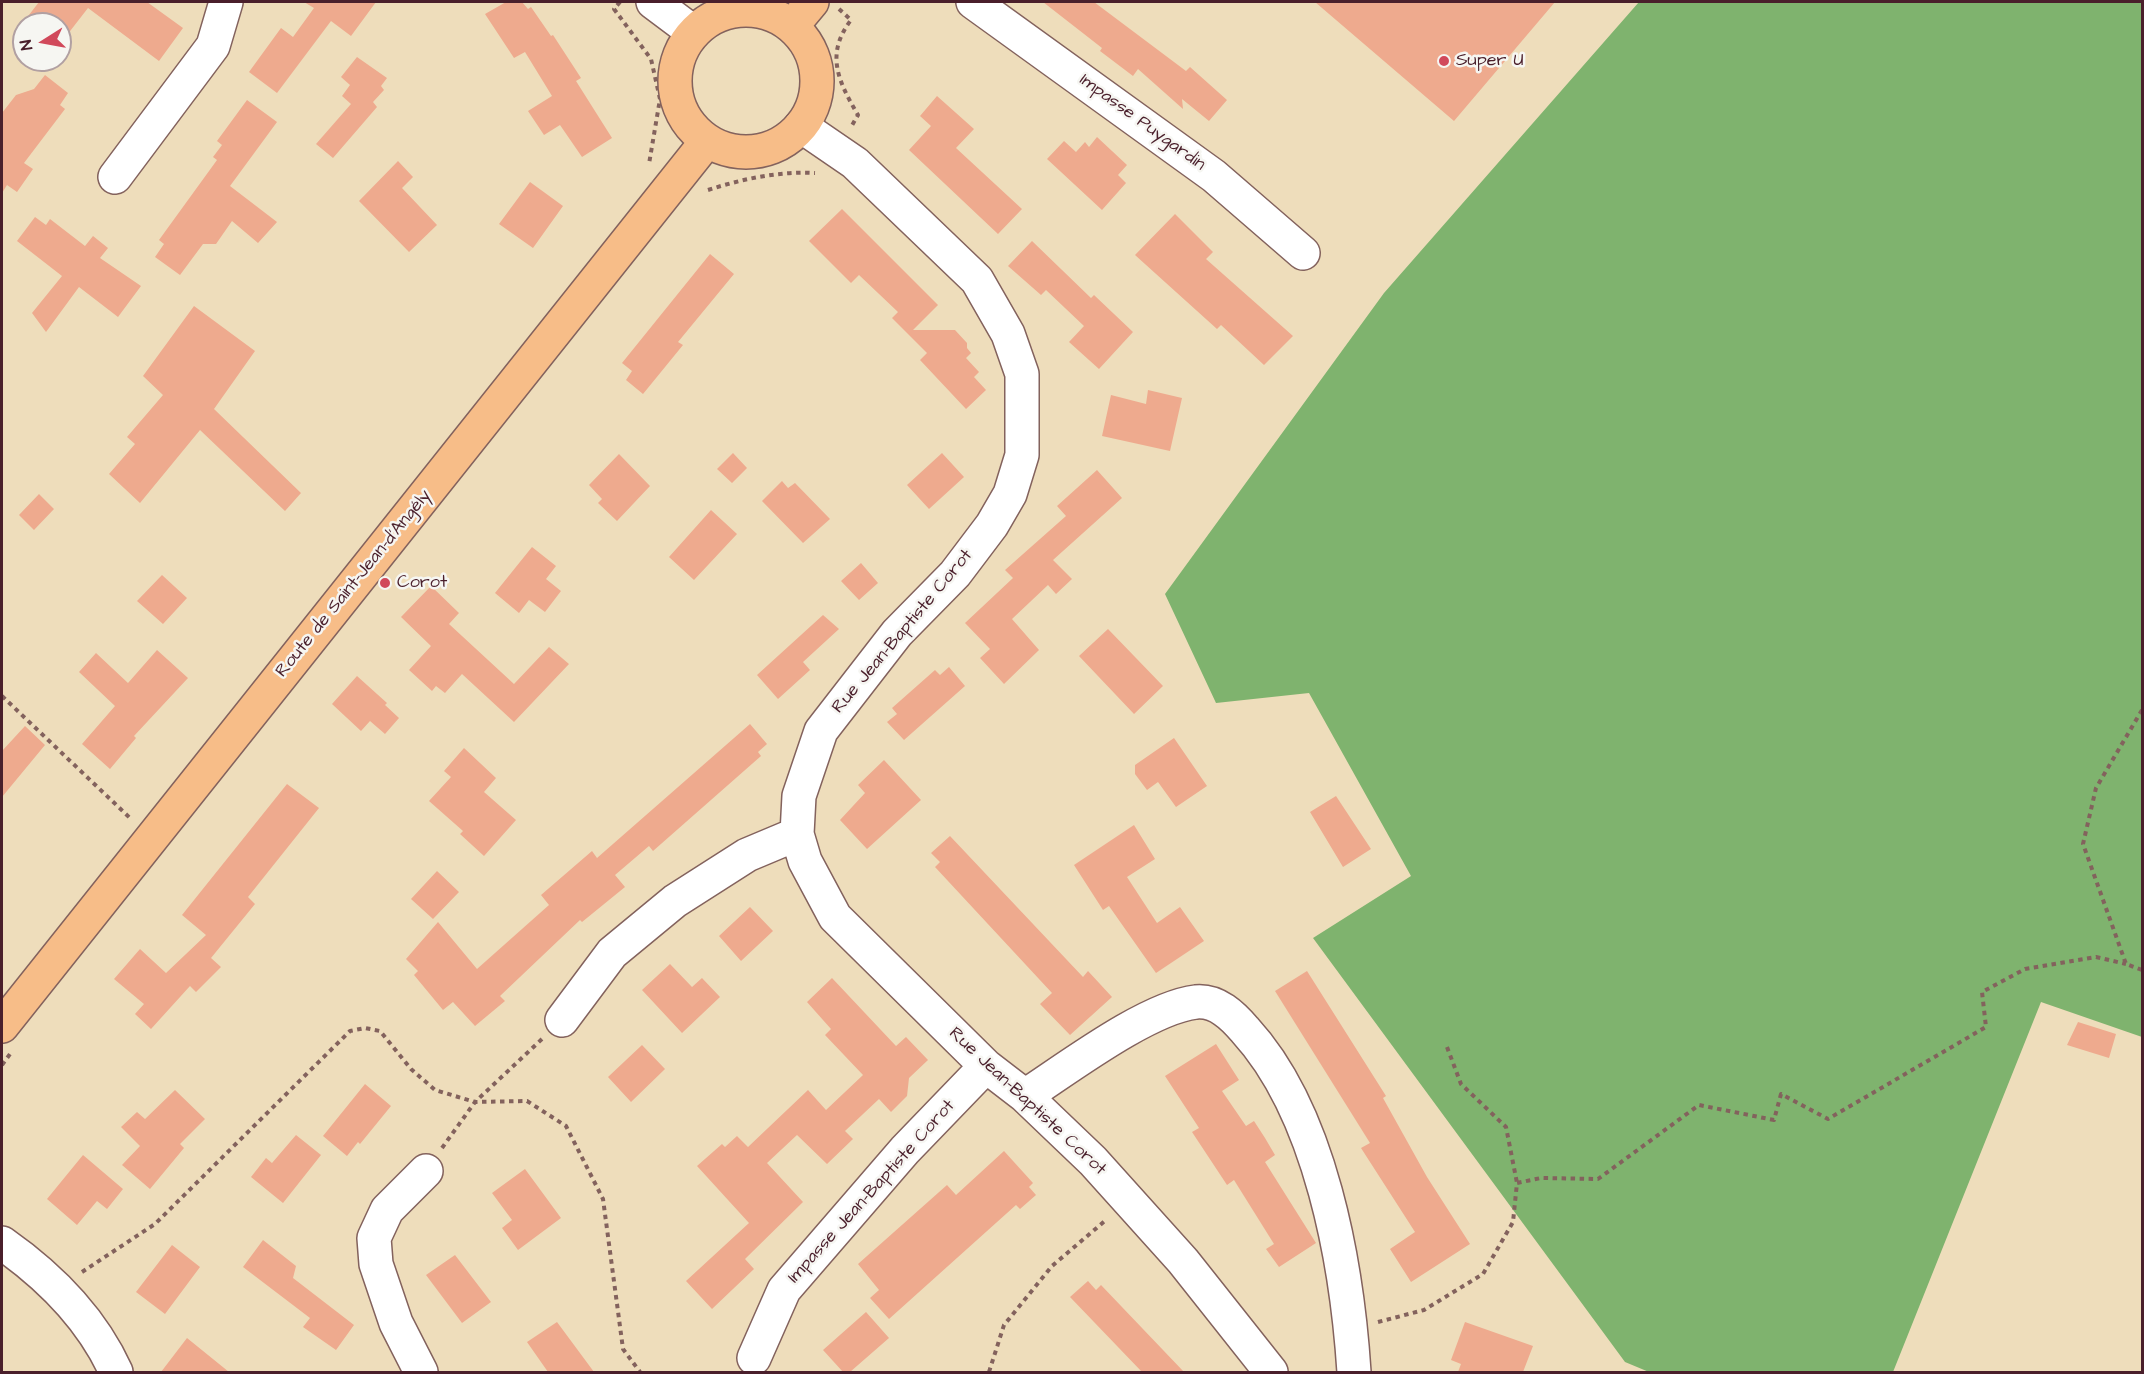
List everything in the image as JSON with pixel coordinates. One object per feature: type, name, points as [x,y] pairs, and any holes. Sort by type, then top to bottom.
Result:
[{"type":"main road","points":[[752,9],[773,14],[802,14],[806,42],[816,63],[818,85],[813,107],[801,126],[786,140],[757,151],[726,150],[707,141],[689,124],[678,102],[675,77],[680,53],[693,33],[710,19],[730,11],[752,9]]},
{"type":"main road","name":"Route de Saint-Jean-d'Angély","points":[[2,1026],[707,141]]},
{"type":"street","points":[[115,177],[213,46],[226,2]]},
{"type":"street","points":[[653,2],[693,33]]},
{"type":"street","name":"Impasse Puygardin","points":[[973,2],[1214,176],[1303,253]]},
{"type":"street","name":"Rue Jean-Baptiste Corot","points":[[801,126],[855,163],[977,280],[1008,333],[1022,374],[1022,455],[1010,494],[992,525],[955,574],[897,633],[821,731],[799,796],[797,834],[805,861],[835,917],[987,1066],[1025,1096],[1093,1161],[1183,1261],[1271,1372]]},
{"type":"street","points":[[562,1020],[612,953],[675,901],[747,855],[797,834]]},
{"type":"street","points":[[1025,1096],[1148,1018],[1197,1002],[1227,1010],[1258,1044],[1293,1104],[1310,1144],[1339,1247],[1351,1330],[1354,1372]]},
{"type":"street","name":"Impasse Jean-Baptiste Corot","points":[[754,1358],[784,1290],[905,1150],[987,1066]]},
{"type":"street","points":[[421,1372],[393,1314],[376,1264],[374,1238],[387,1210],[426,1171]]},
{"type":"street","points":[[2,1244],[56,1289],[88,1323],[105,1347],[116,1372]]},
{"type":"path","points":[[2,696],[151,838]]},
{"type":"path","points":[[2127,964],[2083,844],[2096,788],[2142,710]]},
{"type":"path","points":[[1517,1183],[1541,1178],[1598,1179],[1699,1105],[1774,1120],[1781,1094],[1828,1119],[1986,1027],[1982,992],[2025,969],[2096,957],[2142,970]]},
{"type":"path","points":[[426,1171],[475,1102],[562,1020]]},
{"type":"path","points":[[1351,1330],[1424,1310],[1483,1274],[1513,1222],[1517,1183],[1506,1127],[1461,1084],[1447,1047]]},
{"type":"path","points":[[989,1372],[1004,1326],[1052,1266],[1129,1200]]},
{"type":"green space","points":[[1639,2],[2142,2],[2142,1037],[2041,1002],[1893,1372],[1649,1372],[1625,1362],[1313,938],[1411,876],[1309,693],[1216,703],[1165,594],[1384,293]]},
{"type":"building","points":[[39,2],[147,2],[183,28],[159,61],[88,8],[72,29],[72,12],[31,12]]},
{"type":"building","points":[[304,2],[376,2],[351,36],[331,21],[277,93],[249,72],[281,28],[293,37],[314,8]]},
{"type":"building","points":[[506,2],[522,2],[528,9],[531,7],[551,36],[553,35],[581,78],[576,81],[612,138],[582,157],[560,125],[544,135],[528,111],[552,96],[525,52],[514,58],[485,14]]},
{"type":"building","points":[[1043,2],[1094,2],[1186,71],[1190,67],[1227,100],[1209,121],[1182,99],[1183,109],[1138,69],[1133,76],[1100,51],[1102,48]]},
{"type":"building","name":"Super U","points":[[1315,2],[1555,2],[1454,121]]},
{"type":"building","points":[[357,57],[387,78],[381,86],[384,90],[373,102],[377,107],[333,158],[316,144],[351,104],[342,96],[350,85],[341,77]]},
{"type":"building","points":[[45,75],[68,93],[60,105],[65,109],[24,163],[33,169],[17,192],[7,185],[2,193],[2,113],[16,95],[34,89]]},
{"type":"building","points":[[937,96],[974,129],[956,148],[1022,209],[998,234],[909,150],[931,126],[920,116]]},
{"type":"building","points":[[247,100],[277,122],[230,186],[277,222],[258,243],[232,221],[216,244],[203,244],[180,275],[155,257],[164,244],[159,240],[217,160],[213,157],[222,145],[217,141]]},
{"type":"building","points":[[1097,137],[1127,165],[1118,175],[1126,183],[1102,210],[1047,159],[1064,141],[1076,152],[1085,142],[1089,147]]},
{"type":"building","points":[[398,161],[413,177],[402,188],[437,225],[409,252],[359,201]]},
{"type":"building","points":[[530,182],[563,206],[533,248],[499,224]]},
{"type":"building","points":[[842,209],[938,305],[913,330],[955,330],[967,343],[967,348],[971,353],[966,358],[979,372],[974,377],[986,390],[966,409],[920,360],[927,353],[892,318],[898,312],[859,275],[851,283],[809,241]]},
{"type":"building","points":[[1175,214],[1213,252],[1206,259],[1293,336],[1264,365],[1221,325],[1217,329],[1135,255]]},
{"type":"building","points":[[35,217],[46,225],[50,219],[85,246],[93,236],[108,248],[100,258],[141,286],[118,317],[79,287],[46,332],[32,313],[62,276],[17,241]]},
{"type":"building","points":[[1032,241],[1091,298],[1094,295],[1133,332],[1099,369],[1069,342],[1084,326],[1046,290],[1041,295],[1008,266]]},
{"type":"building","points":[[710,254],[734,274],[678,342],[683,345],[643,394],[626,380],[632,371],[622,363]]},
{"type":"building","points":[[194,306],[255,351],[214,409],[301,493],[285,511],[200,430],[140,503],[109,474],[135,444],[127,437],[163,395],[143,376]]},
{"type":"building","points":[[1148,390],[1182,398],[1170,451],[1102,436],[1111,395],[1146,404]]},
{"type":"building","points":[[733,453],[747,468],[732,483],[717,469]]},
{"type":"building","points":[[942,453],[964,477],[929,509],[907,485]]},
{"type":"building","points":[[619,454],[650,486],[617,521],[598,503],[602,499],[589,485]]},
{"type":"building","points":[[1097,470],[1122,498],[1053,560],[1072,579],[1056,594],[1048,585],[1012,619],[1039,650],[1004,684],[980,658],[990,649],[965,623],[1013,578],[1005,570],[1066,516],[1057,506]]},
{"type":"building","points":[[782,481],[788,488],[795,483],[830,519],[803,543],[762,501]]},
{"type":"building","points":[[39,494],[54,509],[34,530],[19,515]]},
{"type":"building","points":[[711,510],[737,534],[694,580],[669,557]]},
{"type":"building","points":[[532,547],[556,566],[546,579],[561,591],[545,612],[529,600],[519,613],[495,593]]},
{"type":"building","points":[[861,563],[878,583],[859,600],[841,581]]},
{"type":"building","points":[[162,575],[187,598],[163,624],[137,601]]},
{"type":"building","points":[[431,586],[459,613],[449,624],[514,684],[549,647],[569,664],[514,722],[462,674],[445,693],[436,686],[432,691],[409,670],[431,646],[401,617]]},
{"type":"building","points":[[823,615],[839,629],[803,662],[810,670],[778,699],[757,675]]},
{"type":"building","points":[[1108,629],[1163,686],[1134,714],[1079,656]]},
{"type":"building","points":[[157,650],[188,678],[134,736],[136,738],[110,769],[82,744],[115,706],[79,672],[96,653],[128,683]]},
{"type":"building","points":[[949,667],[965,686],[904,740],[887,722],[897,714],[892,708],[935,670],[940,675]]},
{"type":"building","points":[[357,676],[387,703],[385,705],[399,718],[385,734],[370,721],[361,731],[332,704]]},
{"type":"building","points":[[750,724],[767,744],[758,752],[761,756],[653,851],[649,846],[615,875],[625,887],[582,922],[580,920],[500,996],[505,1001],[475,1026],[453,1002],[443,1010],[414,975],[418,971],[406,959],[438,922],[477,969],[549,905],[541,895],[592,851],[597,858]]},
{"type":"building","points":[[25,726],[45,745],[2,797],[2,751]]},
{"type":"building","points":[[1174,738],[1207,786],[1176,807],[1158,782],[1147,790],[1135,774],[1135,765]]},
{"type":"building","points":[[464,748],[496,778],[484,792],[516,820],[484,856],[460,834],[463,831],[429,801],[451,777],[444,771]]},
{"type":"building","points":[[884,760],[921,800],[867,849],[840,820],[865,793],[858,785]]},
{"type":"building","points":[[287,784],[319,808],[248,897],[255,904],[211,958],[221,967],[196,992],[190,986],[151,1029],[135,1014],[144,1004],[114,979],[140,949],[166,973],[206,935],[182,915]]},
{"type":"building","points":[[1336,796],[1371,849],[1343,867],[1310,812]]},
{"type":"building","points":[[1134,825],[1155,859],[1127,877],[1157,923],[1180,907],[1204,941],[1156,973],[1109,906],[1103,910],[1074,865]]},
{"type":"building","points":[[950,836],[1083,977],[1088,971],[1112,997],[1070,1035],[1040,1004],[1052,993],[935,867],[940,862],[931,853]]},
{"type":"building","points":[[437,871],[459,892],[433,919],[411,899]]},
{"type":"building","points":[[750,907],[773,931],[741,961],[719,936]]},
{"type":"building","points":[[670,964],[692,987],[702,978],[720,997],[682,1033],[642,990]]},
{"type":"building","points":[[1307,971],[1386,1096],[1383,1098],[1427,1177],[1470,1244],[1411,1282],[1390,1249],[1415,1232],[1361,1148],[1370,1143],[1275,991]]},
{"type":"building","points":[[832,978],[896,1046],[906,1037],[928,1060],[909,1078],[907,1096],[891,1112],[879,1099],[845,1131],[853,1139],[827,1164],[797,1135],[767,1163],[803,1202],[745,1259],[754,1269],[712,1309],[686,1281],[749,1223],[697,1166],[722,1144],[725,1147],[737,1136],[748,1147],[808,1090],[826,1110],[863,1075],[825,1035],[831,1029],[807,1002]]},
{"type":"building","points":[[2078,1022],[2116,1034],[2109,1058],[2067,1045]]},
{"type":"building","points":[[1216,1044],[1239,1080],[1222,1091],[1246,1126],[1254,1121],[1265,1138],[1275,1155],[1265,1162],[1316,1243],[1279,1267],[1266,1249],[1274,1244],[1234,1180],[1227,1185],[1192,1132],[1199,1128],[1165,1076]]},
{"type":"building","points":[[642,1045],[665,1069],[631,1102],[608,1077]]},
{"type":"building","points":[[365,1084],[391,1106],[360,1144],[358,1142],[347,1156],[323,1136]]},
{"type":"building","points":[[175,1090],[205,1119],[180,1144],[184,1148],[150,1189],[122,1165],[140,1146],[121,1127],[137,1112],[145,1119]]},
{"type":"building","points":[[296,1135],[321,1155],[283,1203],[251,1177],[266,1158],[272,1163]]},
{"type":"building","points":[[1004,1151],[1033,1183],[1029,1187],[1036,1195],[1020,1209],[1016,1205],[889,1319],[870,1298],[879,1290],[858,1264],[947,1185],[956,1195]]},
{"type":"building","points":[[83,1155],[123,1189],[107,1209],[97,1201],[77,1225],[47,1199]]},
{"type":"building","points":[[525,1169],[561,1218],[518,1250],[502,1228],[512,1220],[492,1193]]},
{"type":"building","points":[[263,1240],[296,1266],[293,1278],[354,1325],[336,1350],[303,1327],[310,1318],[243,1267]]},
{"type":"building","points":[[172,1245],[200,1267],[165,1314],[136,1292]]},
{"type":"building","points":[[455,1255],[491,1302],[462,1323],[426,1275]]},
{"type":"building","points":[[1088,1281],[1096,1290],[1101,1285],[1184,1372],[1142,1372],[1070,1297]]},
{"type":"building","points":[[866,1312],[889,1338],[850,1372],[843,1372],[823,1350]]},
{"type":"building","points":[[557,1322],[594,1372],[548,1372],[527,1342]]},
{"type":"building","points":[[1465,1322],[1533,1346],[1523,1372],[1458,1372],[1461,1364],[1451,1360]]},
{"type":"building","points":[[187,1338],[229,1372],[161,1372]]},
{"type":"place","name":"Super U","points":[[1444,61]]},
{"type":"place","name":"Corot","points":[[385,583]]}]
